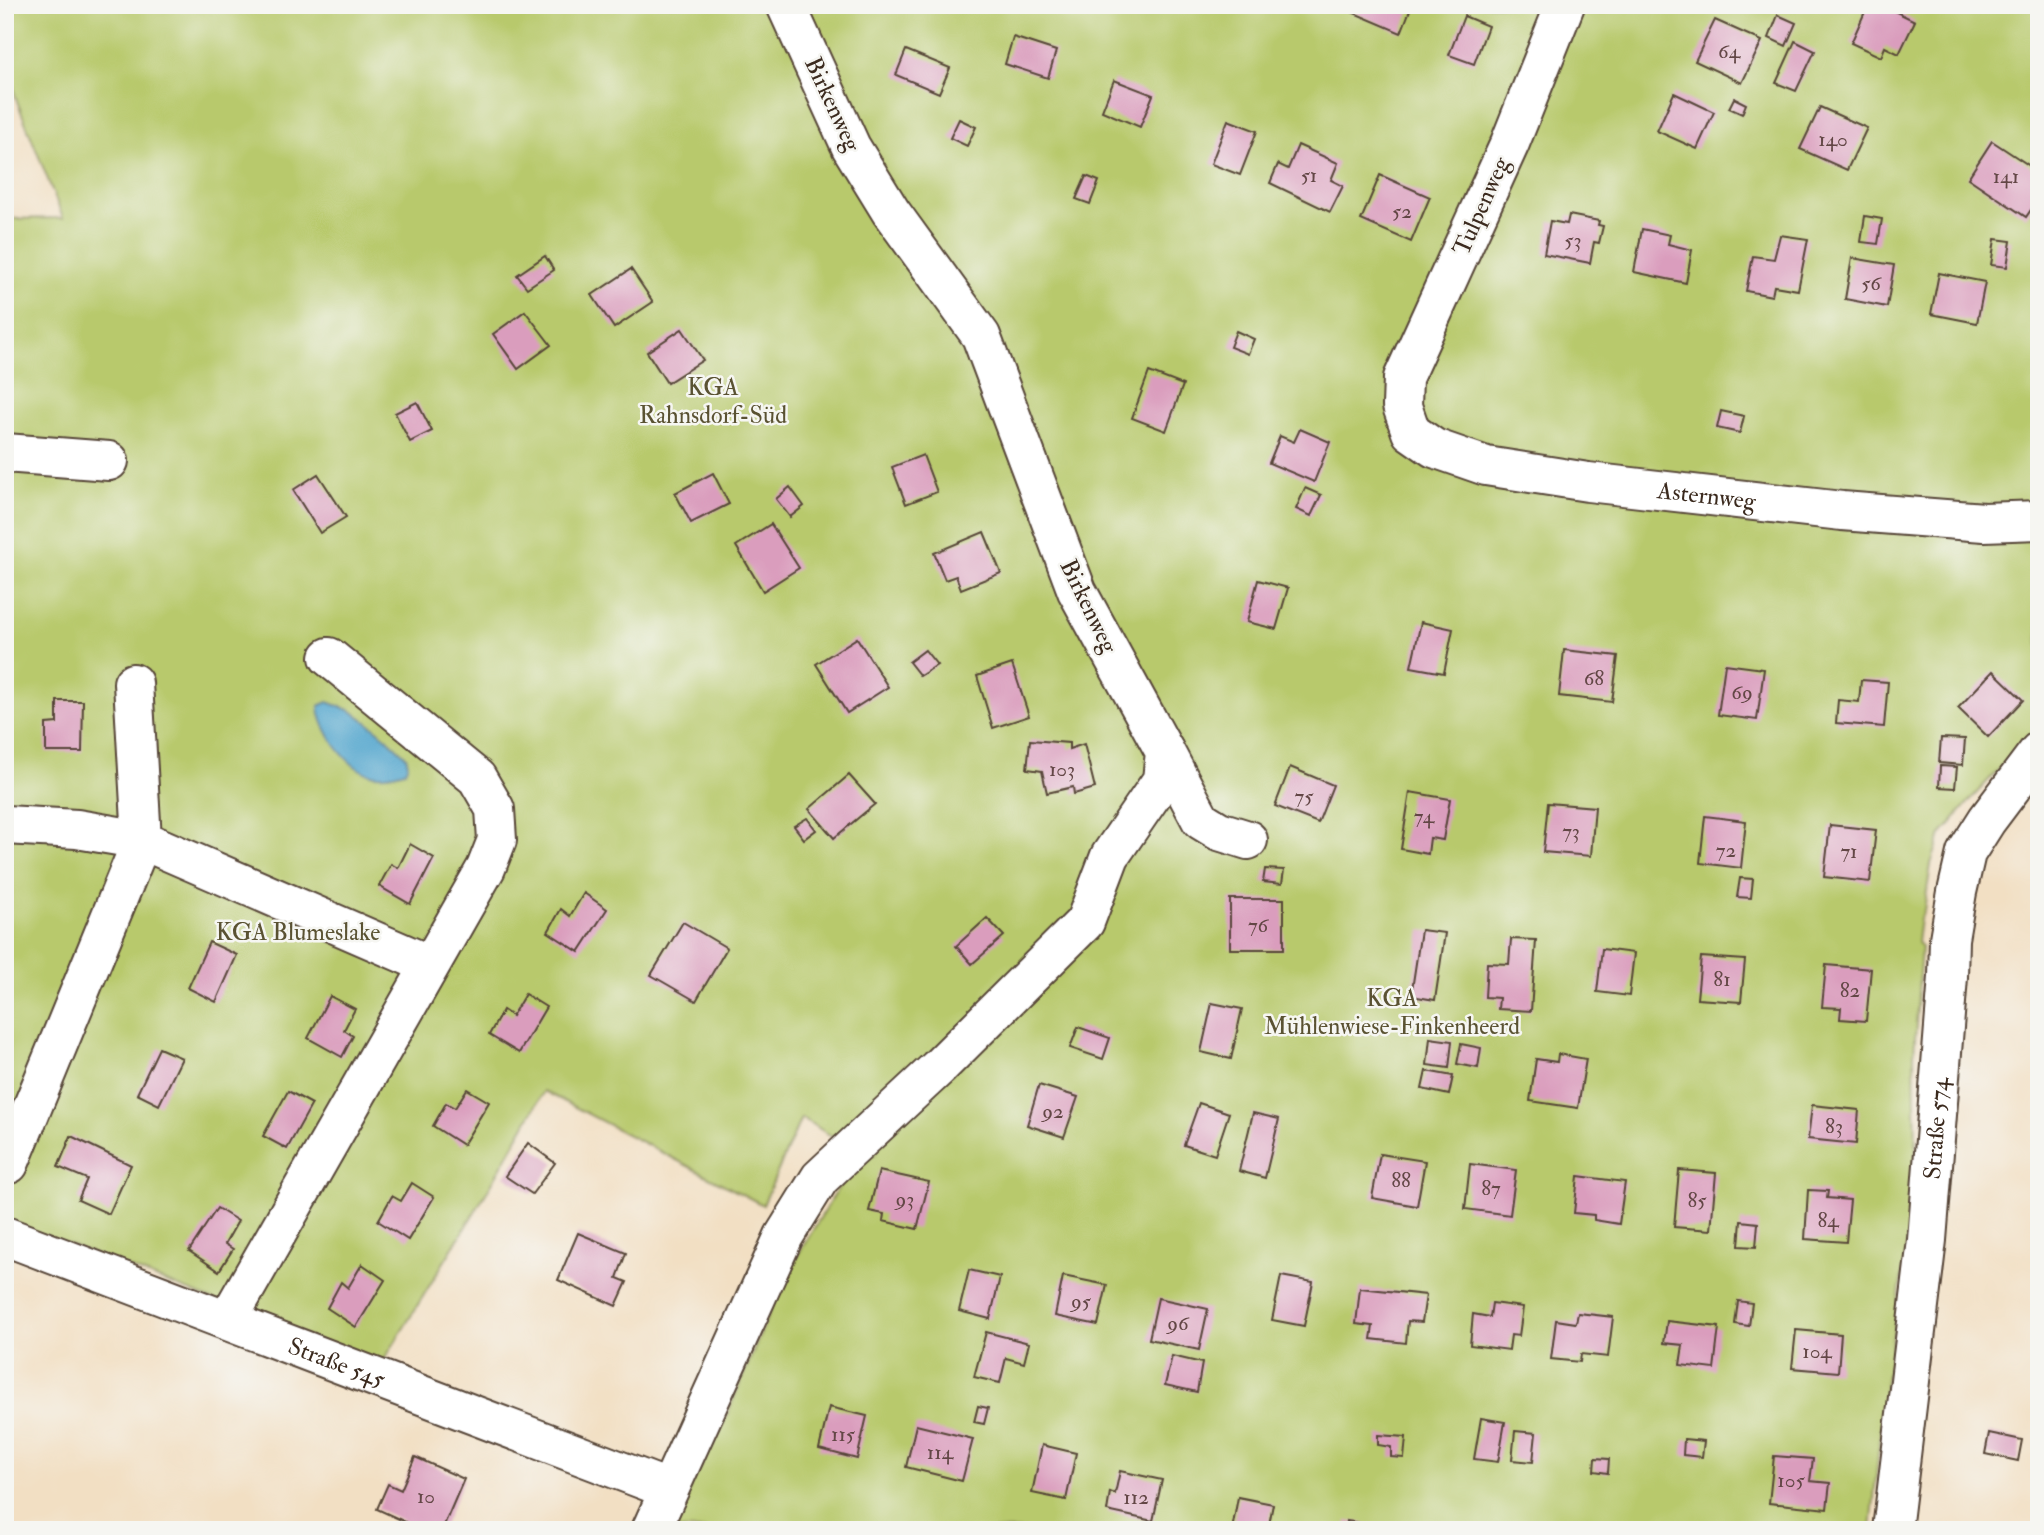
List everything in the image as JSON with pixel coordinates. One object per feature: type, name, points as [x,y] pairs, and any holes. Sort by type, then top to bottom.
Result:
[{"type":"street","name":"Birkenweg","points":[[786,5],[852,147],[891,212],[981,336],[1077,591],[1201,820],[1220,831],[1248,840]]},
{"type":"street","name":"Tulpenweg","points":[[1402,406],[1403,378],[1510,142],[1565,5]]},
{"type":"street","name":"Asternweg","points":[[1402,406],[1411,432],[1434,448],[1486,466],[1842,511],[1984,522],[2039,520]]},
{"type":"street","points":[[5,453],[108,461]]},
{"type":"street","points":[[231,1321],[242,1295],[486,868],[498,840],[495,809],[477,778],[329,657]]},
{"type":"street","points":[[5,1163],[9,1164],[142,841],[133,683]]},
{"type":"street","name":"Straße 574","points":[[1892,1530],[1927,1240],[1949,939],[1957,891],[1966,853],[1987,820],[2039,751]]},
{"type":"street","points":[[650,1530],[784,1236],[820,1178],[938,1068],[1085,922],[1110,856],[1162,780],[1165,752]]},
{"type":"street","points":[[5,825],[77,829],[142,841],[430,965]]},
{"type":"street","name":"Straße 545","points":[[5,1236],[668,1489]]},
{"type":"green space","name":"KGA Mühlenwiese-Finkenheerd","points":[[5,5],[2039,5],[2039,726],[1941,835],[1931,864],[1917,942],[1921,947],[1914,1055],[1916,1149],[1910,1223],[1884,1393],[1871,1530],[671,1530],[724,1422],[770,1311],[799,1253],[854,1162],[875,1154],[832,1136],[801,1118],[763,1205],[544,1091],[488,1190],[381,1365],[5,1220],[5,219],[63,218],[15,96],[5,35]]},
{"type":"water","points":[[328,702],[352,711],[379,731],[406,756],[408,764],[405,771],[375,775],[362,771],[344,756],[329,736],[320,715],[319,706]]},
{"type":"building","points":[[928,5],[950,5],[947,13]]},
{"type":"building","points":[[1349,5],[1412,5],[1401,33],[1347,10]]},
{"type":"building","points":[[1868,5],[1882,5],[1915,21],[1899,54],[1885,47],[1881,57],[1851,43]]},
{"type":"building","points":[[1778,15],[1796,23],[1786,46],[1769,38]]},
{"type":"building","points":[[1464,16],[1488,26],[1474,64],[1449,55]]},
{"type":"building","points":[[1715,20],[1762,41],[1742,83],[1695,61]]},
{"type":"building","points":[[1013,37],[1056,51],[1048,78],[1005,64]]},
{"type":"building","points":[[1795,41],[1815,51],[1796,91],[1776,83]]},
{"type":"building","points":[[906,50],[950,68],[939,93],[896,75]]},
{"type":"building","points":[[1114,80],[1153,95],[1140,127],[1102,111]]},
{"type":"building","points":[[1674,93],[1714,112],[1697,149],[1657,131]]},
{"type":"building","points":[[1734,98],[1746,104],[1742,114],[1729,108]]},
{"type":"building","points":[[1820,107],[1867,128],[1847,170],[1800,149]]},
{"type":"building","points":[[959,119],[976,127],[967,146],[950,138]]},
{"type":"building","points":[[1228,120],[1257,131],[1240,175],[1211,164]]},
{"type":"building","points":[[1992,141],[2039,172],[2039,198],[2026,217],[1968,178]]},
{"type":"building","points":[[1298,145],[1338,163],[1331,180],[1343,186],[1330,212],[1270,183],[1278,164],[1288,169]]},
{"type":"building","points":[[1380,175],[1430,197],[1411,242],[1361,220]]},
{"type":"building","points":[[1086,176],[1099,181],[1090,204],[1076,199]]},
{"type":"building","points":[[1569,215],[1599,221],[1598,225],[1603,226],[1599,243],[1594,242],[1590,263],[1544,254],[1550,221],[1567,224]]},
{"type":"building","points":[[1865,216],[1882,219],[1878,244],[1861,242]]},
{"type":"building","points":[[1642,229],[1670,235],[1668,244],[1692,250],[1686,283],[1634,272]]},
{"type":"building","points":[[1780,235],[1808,239],[1798,290],[1774,286],[1772,296],[1746,291],[1753,256],[1774,259]]},
{"type":"building","points":[[1995,239],[2011,241],[2007,267],[1991,265]]},
{"type":"building","points":[[545,256],[554,270],[527,288],[517,275]]},
{"type":"building","points":[[1852,258],[1894,265],[1887,307],[1845,299]]},
{"type":"building","points":[[631,269],[653,302],[614,328],[592,295]]},
{"type":"building","points":[[1939,273],[1985,282],[1977,323],[1931,314]]},
{"type":"building","points":[[525,311],[551,345],[518,369],[493,334]]},
{"type":"building","points":[[682,329],[703,360],[667,383],[647,352]]},
{"type":"building","points":[[1236,331],[1254,339],[1248,354],[1230,347]]},
{"type":"building","points":[[1149,372],[1183,385],[1166,431],[1132,418]]},
{"type":"building","points":[[417,402],[432,431],[410,442],[395,413]]},
{"type":"building","points":[[1721,411],[1744,416],[1740,433],[1717,428]]},
{"type":"building","points":[[1300,429],[1330,442],[1314,482],[1269,463],[1280,436],[1294,442]]},
{"type":"building","points":[[923,455],[937,492],[906,504],[892,467]]},
{"type":"building","points":[[713,473],[729,504],[691,523],[675,493]]},
{"type":"building","points":[[318,474],[346,517],[320,533],[293,490]]},
{"type":"building","points":[[790,487],[804,506],[790,517],[776,499]]},
{"type":"building","points":[[1305,488],[1321,495],[1311,516],[1296,509]]},
{"type":"building","points":[[771,524],[799,568],[763,591],[736,546]]},
{"type":"building","points":[[984,532],[1001,573],[961,589],[956,576],[945,580],[934,553]]},
{"type":"building","points":[[1258,580],[1288,588],[1276,629],[1247,622]]},
{"type":"building","points":[[1421,622],[1453,629],[1444,673],[1411,667]]},
{"type":"building","points":[[857,638],[888,687],[847,713],[816,664]]},
{"type":"building","points":[[925,650],[937,665],[920,676],[909,662]]},
{"type":"building","points":[[1564,650],[1618,656],[1612,702],[1559,696]]},
{"type":"building","points":[[1012,664],[1029,716],[993,728],[977,676]]},
{"type":"building","points":[[1725,664],[1764,669],[1757,720],[1718,715]]},
{"type":"building","points":[[1993,671],[2023,700],[1988,737],[1958,708]]},
{"type":"building","points":[[1861,680],[1888,682],[1884,727],[1836,723],[1838,700],[1859,702]]},
{"type":"building","points":[[57,701],[83,701],[82,752],[46,752],[46,724],[57,723]]},
{"type":"building","points":[[1941,738],[1965,739],[1963,765],[1939,763]]},
{"type":"building","points":[[1030,740],[1069,743],[1069,749],[1084,744],[1095,788],[1074,794],[1073,787],[1047,793],[1042,771],[1027,769]]},
{"type":"building","points":[[1940,766],[1957,767],[1955,788],[1939,787]]},
{"type":"building","points":[[1290,767],[1333,785],[1318,823],[1275,806]]},
{"type":"building","points":[[849,775],[875,804],[834,838],[809,809]]},
{"type":"building","points":[[1410,792],[1450,799],[1443,840],[1430,838],[1428,854],[1401,849]]},
{"type":"building","points":[[1548,803],[1595,807],[1591,856],[1543,852]]},
{"type":"building","points":[[1705,816],[1746,821],[1741,868],[1700,863]]},
{"type":"building","points":[[807,818],[816,830],[804,839],[794,826]]},
{"type":"building","points":[[1830,825],[1876,830],[1870,882],[1824,877]]},
{"type":"building","points":[[410,844],[434,858],[410,904],[379,886],[391,864],[398,868]]},
{"type":"building","points":[[1265,869],[1284,870],[1282,884],[1263,882]]},
{"type":"building","points":[[1740,878],[1753,879],[1751,898],[1737,897]]},
{"type":"building","points":[[584,893],[607,909],[579,952],[548,932],[561,909],[570,916]]},
{"type":"building","points":[[1230,899],[1284,899],[1284,949],[1230,949]]},
{"type":"building","points":[[987,918],[1004,936],[972,964],[956,946]]},
{"type":"building","points":[[683,922],[727,948],[696,1001],[651,975]]},
{"type":"building","points":[[1421,930],[1445,933],[1435,1000],[1411,996]]},
{"type":"building","points":[[1511,939],[1536,940],[1531,1011],[1498,1009],[1499,998],[1485,997],[1487,963],[1509,964]]},
{"type":"building","points":[[209,942],[237,955],[216,1002],[188,988]]},
{"type":"building","points":[[1602,949],[1634,953],[1629,996],[1597,992]]},
{"type":"building","points":[[1701,957],[1745,960],[1741,1002],[1697,999]]},
{"type":"building","points":[[1826,965],[1871,969],[1866,1021],[1840,1019],[1841,1008],[1822,1007]]},
{"type":"building","points":[[525,994],[546,1007],[519,1053],[489,1035],[503,1010],[512,1016]]},
{"type":"building","points":[[330,996],[355,1009],[344,1030],[353,1036],[342,1057],[308,1038]]},
{"type":"building","points":[[1212,1003],[1242,1009],[1231,1059],[1201,1052]]},
{"type":"building","points":[[1078,1027],[1110,1038],[1103,1059],[1070,1048]]},
{"type":"building","points":[[1430,1038],[1452,1041],[1449,1068],[1427,1065]]},
{"type":"building","points":[[1461,1044],[1481,1048],[1478,1068],[1457,1064]]},
{"type":"building","points":[[159,1048],[182,1058],[159,1105],[137,1094]]},
{"type":"building","points":[[1558,1054],[1586,1059],[1578,1108],[1530,1101],[1536,1059],[1557,1062]]},
{"type":"building","points":[[1426,1071],[1453,1076],[1449,1095],[1422,1089]]},
{"type":"building","points":[[1039,1085],[1078,1097],[1064,1137],[1027,1125]]},
{"type":"building","points":[[467,1089],[489,1102],[463,1145],[433,1126],[446,1103],[455,1108]]},
{"type":"building","points":[[288,1091],[312,1104],[287,1149],[263,1136]]},
{"type":"building","points":[[1199,1103],[1229,1113],[1215,1155],[1184,1145]]},
{"type":"building","points":[[1812,1105],[1859,1110],[1856,1144],[1808,1139]]},
{"type":"building","points":[[1253,1113],[1279,1119],[1265,1178],[1239,1171]]},
{"type":"building","points":[[71,1136],[131,1165],[109,1214],[78,1200],[87,1179],[58,1167]]},
{"type":"building","points":[[528,1143],[555,1163],[532,1194],[505,1176]]},
{"type":"building","points":[[1380,1154],[1425,1161],[1417,1206],[1372,1198]]},
{"type":"building","points":[[1470,1164],[1516,1170],[1510,1215],[1465,1209]]},
{"type":"building","points":[[1679,1170],[1716,1173],[1711,1230],[1674,1227]]},
{"type":"building","points":[[879,1171],[929,1182],[917,1229],[883,1221],[884,1214],[869,1211]]},
{"type":"building","points":[[1578,1176],[1625,1182],[1619,1224],[1594,1220],[1594,1215],[1574,1213]]},
{"type":"building","points":[[412,1183],[434,1197],[408,1240],[378,1221],[392,1196],[401,1201]]},
{"type":"building","points":[[1808,1190],[1828,1191],[1827,1198],[1850,1200],[1846,1242],[1805,1239]]},
{"type":"building","points":[[217,1208],[238,1221],[225,1244],[233,1249],[219,1271],[189,1251]]},
{"type":"building","points":[[1741,1221],[1758,1223],[1756,1247],[1739,1246]]},
{"type":"building","points":[[578,1233],[626,1253],[617,1278],[627,1282],[616,1306],[558,1280]]},
{"type":"building","points":[[362,1264],[385,1280],[356,1327],[327,1308],[341,1282],[348,1288]]},
{"type":"building","points":[[969,1270],[1000,1277],[990,1319],[959,1311]]},
{"type":"building","points":[[1063,1276],[1107,1285],[1098,1325],[1055,1316]]},
{"type":"building","points":[[1281,1276],[1313,1282],[1304,1326],[1272,1320]]},
{"type":"building","points":[[1360,1288],[1426,1295],[1422,1322],[1408,1321],[1406,1343],[1371,1339],[1373,1326],[1356,1324]]},
{"type":"building","points":[[1158,1298],[1208,1309],[1199,1350],[1149,1339]]},
{"type":"building","points":[[1738,1301],[1752,1303],[1749,1326],[1735,1324]]},
{"type":"building","points":[[1492,1303],[1523,1307],[1519,1336],[1511,1335],[1509,1350],[1470,1345],[1473,1314],[1490,1317]]},
{"type":"building","points":[[1578,1313],[1613,1317],[1608,1357],[1581,1354],[1580,1362],[1551,1359],[1556,1320],[1576,1323]]},
{"type":"building","points":[[1667,1321],[1719,1327],[1714,1369],[1680,1365],[1683,1345],[1664,1343]]},
{"type":"building","points":[[1796,1330],[1841,1334],[1838,1372],[1792,1368]]},
{"type":"building","points":[[986,1332],[1029,1343],[1024,1363],[1006,1358],[1000,1383],[974,1377]]},
{"type":"building","points":[[1172,1356],[1202,1363],[1197,1392],[1165,1385]]},
{"type":"building","points":[[978,1406],[988,1408],[984,1424],[974,1422]]},
{"type":"building","points":[[829,1407],[867,1416],[857,1459],[819,1449]]},
{"type":"building","points":[[1481,1418],[1505,1422],[1498,1462],[1474,1459]]},
{"type":"building","points":[[916,1425],[973,1439],[962,1481],[906,1467]]},
{"type":"building","points":[[1515,1431],[1536,1433],[1533,1462],[1512,1460]]},
{"type":"building","points":[[1989,1433],[2022,1440],[2018,1461],[1985,1454]]},
{"type":"building","points":[[1378,1435],[1406,1437],[1404,1458],[1391,1457],[1391,1447],[1378,1445]]},
{"type":"building","points":[[1684,1439],[1704,1441],[1702,1457],[1683,1455]]},
{"type":"building","points":[[1042,1445],[1076,1453],[1066,1500],[1032,1493]]},
{"type":"building","points":[[1774,1456],[1813,1459],[1810,1481],[1830,1483],[1827,1509],[1769,1503]]},
{"type":"building","points":[[415,1457],[464,1479],[442,1530],[423,1530],[377,1509],[388,1484],[401,1490]]},
{"type":"building","points":[[1595,1458],[1609,1459],[1608,1473],[1594,1471]]},
{"type":"building","points":[[1120,1471],[1162,1480],[1153,1521],[1107,1511],[1110,1492],[1115,1494]]},
{"type":"building","points":[[1238,1497],[1273,1504],[1268,1530],[1232,1530]]},
{"type":"building","points":[[1347,1521],[1380,1526],[1380,1530],[1346,1530]]},
{"type":"building","points":[[1443,1526],[1468,1528],[1468,1530],[1443,1530]]},
{"type":"park label","name":"KGA Rahnsdorf-Süd","points":[[713,401]]},
{"type":"park label","name":"KGA Blumeslake","points":[[298,932]]}]
